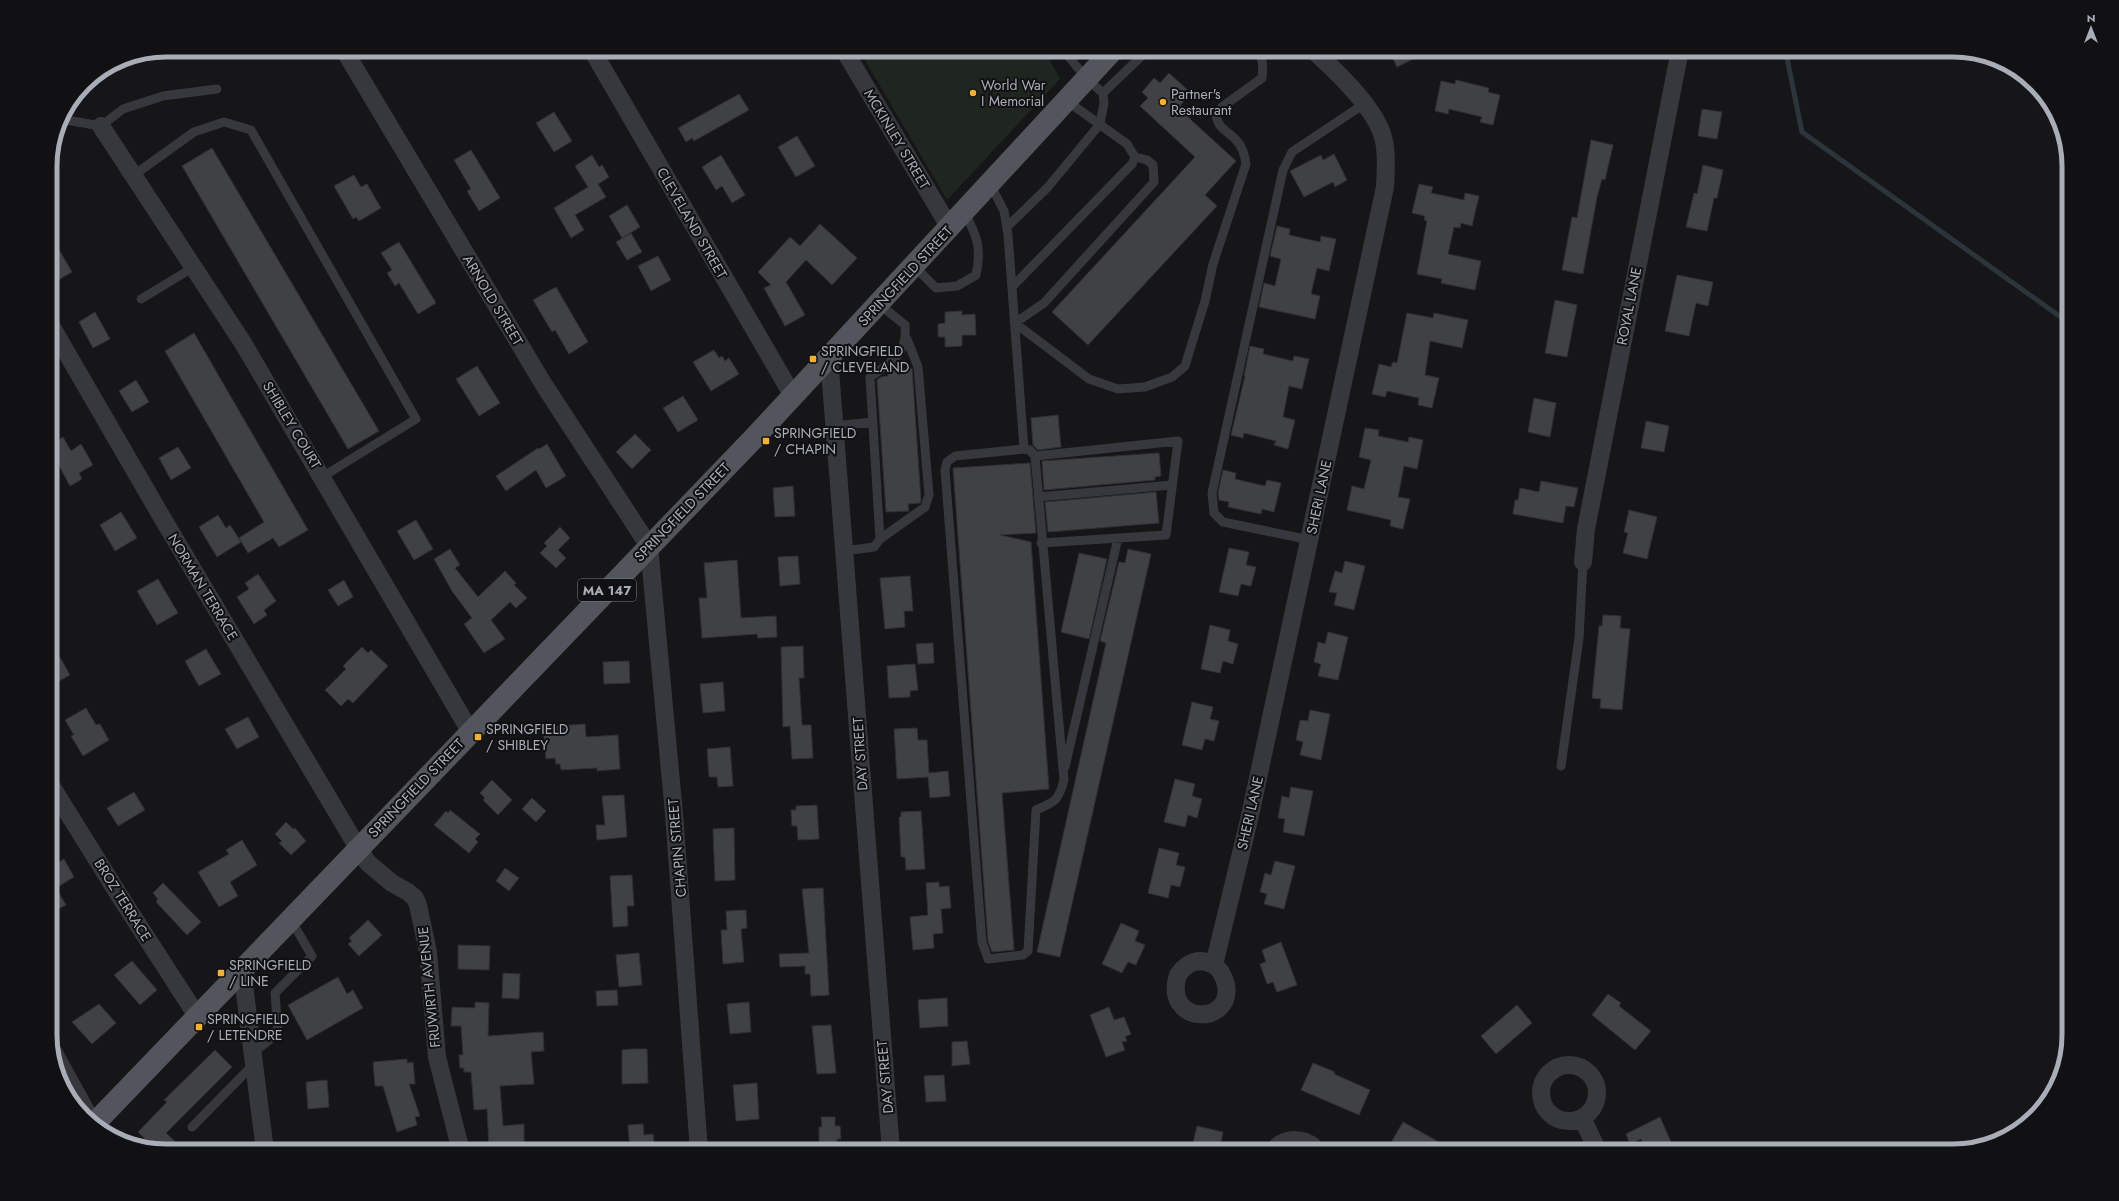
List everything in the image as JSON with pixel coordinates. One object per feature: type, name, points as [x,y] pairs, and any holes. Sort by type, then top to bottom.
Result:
[{"type":"main road","name":"SPRINGFIELD STREET","points":[[97,1120],[793,396],[1067,101],[1095,86],[1110,57]]},
{"type":"street","name":"ARNOLD STREET","points":[[348,57],[544,385],[649,546]]},
{"type":"street","name":"CLEVELAND STREET","points":[[596,57],[793,396]]},
{"type":"street","name":"MCKINLEY STREET","points":[[851,57],[957,220]]},
{"type":"street","name":"SHERI LANE","points":[[1214,965],[1249,820],[1385,187],[1384,140],[1364,104],[1342,76],[1321,57]]},
{"type":"street","name":"ROYAL LANE","points":[[1583,562],[1586,529],[1679,57]]},
{"type":"street","name":"SHIBLEY COURT","points":[[101,126],[243,343],[470,731]]},
{"type":"street","name":"NORMAN TERRACE","points":[[57,336],[164,521],[358,848]]},
{"type":"street","name":"DAY STREET","points":[[829,357],[890,1144]]},
{"type":"street","name":"CHAPIN STREET","points":[[649,546],[674,814],[698,1144]]},
{"type":"street","name":"BROZ TERRACE","points":[[57,795],[197,1016]]},
{"type":"street","name":"FRUWIRTH AVENUE","points":[[358,848],[368,863],[392,883],[408,892],[415,898],[418,905],[428,952],[437,1057],[459,1144]]},
{"type":"street","points":[[242,970],[264,1144]]},
{"type":"street","points":[[63,1068],[83,1106]]},
{"type":"street","points":[[1582,1118],[1595,1144]]},
{"type":"street","points":[[1282,1144],[1284,1142],[1295,1140],[1310,1144]]},
{"type":"lane","points":[[1007,227],[1048,188],[1100,124],[1104,102],[1095,86],[1069,57]]},
{"type":"lane","points":[[1095,86],[1138,57]]},
{"type":"lane","points":[[1015,323],[1089,379],[1118,389],[1145,386],[1172,377],[1185,366],[1206,301],[1213,264],[1246,164],[1245,155],[1236,140],[1226,133],[1217,123],[1216,115],[1222,107],[1262,78],[1264,67],[1260,57]]},
{"type":"lane","points":[[67,120],[101,126],[123,109],[163,96],[217,89]]},
{"type":"lane","points":[[1015,323],[1044,303],[1154,182],[1152,165],[1147,160],[1135,157],[1127,144],[1067,101]]},
{"type":"lane","points":[[1310,540],[1223,522],[1214,513],[1212,493],[1283,170],[1292,152],[1364,104]]},
{"type":"lane","points":[[134,175],[194,132],[224,122],[251,130],[416,419],[322,477]]},
{"type":"lane","points":[[1012,287],[1132,164],[1135,157]]},
{"type":"lane","points":[[990,184],[1004,211],[1007,227],[1024,449]]},
{"type":"lane","points":[[914,266],[936,288],[957,286],[976,275],[980,259],[976,234],[957,220]]},
{"type":"lane","points":[[142,299],[194,267]]},
{"type":"lane","points":[[844,551],[874,547],[880,539],[925,507],[929,495],[918,367],[907,339],[905,325],[879,304]]},
{"type":"lane","points":[[880,539],[870,377],[897,358],[907,339]]},
{"type":"lane","points":[[834,426],[873,422]]},
{"type":"lane","points":[[1035,456],[1178,441],[1166,535],[1042,543]]},
{"type":"lane","points":[[1024,449],[1030,450],[1035,456],[1064,780],[1060,796],[1050,804],[1036,810],[1028,951],[1023,955],[988,959],[982,942],[946,470],[947,462],[955,456],[1024,449]]},
{"type":"lane","points":[[1038,497],[1172,485]]},
{"type":"lane","points":[[1063,774],[1118,538]]},
{"type":"lane","points":[[1561,766],[1579,638],[1583,587],[1583,562]]},
{"type":"lane","points":[[192,1127],[278,1033],[275,993],[312,956],[291,918]]},
{"type":"shaded area","points":[[863,57],[1048,57],[1060,79],[947,200]]},
{"type":"building","points":[[1392,57],[1417,57],[1397,67]]},
{"type":"building","points":[[1169,73],[1191,93],[1178,108],[1236,161],[1205,195],[1217,206],[1088,345],[1052,312],[1195,157],[1140,106],[1148,98],[1142,92],[1154,78],[1160,83]]},
{"type":"building","points":[[1456,80],[1489,88],[1488,92],[1500,95],[1493,125],[1480,122],[1482,117],[1449,109],[1448,114],[1435,111],[1441,81],[1455,84]]},
{"type":"building","points":[[739,94],[749,110],[694,141],[692,138],[686,142],[678,128]]},
{"type":"building","points":[[1702,109],[1722,112],[1717,139],[1698,136]]},
{"type":"building","points":[[554,112],[572,141],[554,152],[536,123]]},
{"type":"building","points":[[797,136],[815,166],[796,177],[778,147]]},
{"type":"building","points":[[1591,140],[1613,145],[1605,180],[1602,179],[1597,197],[1583,274],[1562,270],[1572,217],[1577,218]]},
{"type":"building","points":[[212,148],[379,431],[348,449],[182,166]]},
{"type":"building","points":[[471,150],[500,198],[479,211],[467,191],[471,189],[454,160]]},
{"type":"building","points":[[1334,154],[1347,180],[1335,187],[1333,182],[1304,197],[1290,171],[1321,155],[1323,160]]},
{"type":"building","points":[[592,155],[599,167],[602,165],[609,177],[598,184],[606,197],[575,215],[584,230],[571,238],[554,208],[588,187],[575,166]]},
{"type":"building","points":[[721,155],[745,195],[732,203],[722,186],[716,190],[702,167]]},
{"type":"building","points":[[1703,165],[1723,170],[1717,198],[1714,198],[1707,231],[1686,227],[1694,193],[1697,194]]},
{"type":"building","points":[[354,175],[361,187],[367,184],[381,208],[359,221],[356,217],[353,219],[334,186]]},
{"type":"building","points":[[1419,184],[1433,187],[1431,193],[1464,200],[1465,193],[1479,196],[1472,226],[1461,223],[1460,228],[1454,227],[1448,254],[1481,261],[1475,290],[1441,283],[1442,279],[1417,274],[1427,221],[1424,220],[1425,216],[1412,213]]},
{"type":"building","points":[[627,205],[640,227],[622,238],[609,216]]},
{"type":"building","points":[[820,224],[857,258],[832,285],[806,260],[786,282],[805,315],[785,326],[764,288],[771,285],[758,272],[790,237],[800,246]]},
{"type":"building","points":[[1277,226],[1290,229],[1289,235],[1320,242],[1321,236],[1336,239],[1329,271],[1317,268],[1311,294],[1320,296],[1315,319],[1259,307],[1264,283],[1275,286],[1281,259],[1270,256]]},
{"type":"building","points":[[631,233],[642,252],[627,260],[616,242]]},
{"type":"building","points":[[399,242],[436,303],[418,314],[399,283],[395,286],[387,273],[392,270],[381,253]]},
{"type":"building","points":[[57,246],[72,272],[57,281]]},
{"type":"building","points":[[658,256],[671,280],[651,291],[638,266]]},
{"type":"building","points":[[1677,275],[1713,282],[1708,306],[1696,303],[1689,336],[1665,331]]},
{"type":"building","points":[[556,287],[588,342],[569,354],[555,330],[552,332],[533,300]]},
{"type":"building","points":[[1555,300],[1577,305],[1567,357],[1545,353]]},
{"type":"building","points":[[962,311],[962,315],[975,314],[976,335],[962,335],[962,346],[945,347],[945,337],[938,337],[938,324],[945,323],[945,312]]},
{"type":"building","points":[[95,312],[110,339],[93,348],[79,322]]},
{"type":"building","points":[[1407,313],[1433,318],[1434,313],[1468,320],[1462,348],[1430,341],[1425,375],[1439,378],[1432,408],[1418,405],[1419,398],[1387,391],[1385,397],[1372,394],[1379,364],[1391,367],[1393,362],[1397,363]]},
{"type":"building","points":[[194,333],[308,530],[279,547],[273,538],[248,553],[239,538],[264,522],[165,351]]},
{"type":"building","points":[[1250,346],[1264,349],[1263,354],[1293,361],[1294,356],[1309,359],[1302,389],[1289,386],[1283,417],[1295,420],[1288,449],[1274,445],[1276,441],[1244,433],[1243,438],[1231,435],[1245,376]]},
{"type":"building","points":[[714,350],[719,358],[722,356],[725,361],[729,358],[739,374],[711,391],[693,362]]},
{"type":"building","points":[[477,366],[500,403],[479,416],[456,379]]},
{"type":"building","points":[[912,368],[921,501],[920,503],[908,504],[909,511],[886,512],[877,380],[881,377],[888,376],[888,372],[891,370]]},
{"type":"building","points":[[136,380],[149,402],[132,412],[119,391]]},
{"type":"building","points":[[683,396],[698,420],[678,432],[663,408]]},
{"type":"building","points":[[1534,398],[1556,403],[1550,437],[1528,432]]},
{"type":"building","points":[[1058,415],[1061,447],[1038,450],[1033,445],[1031,418]]},
{"type":"building","points":[[1646,421],[1669,426],[1664,452],[1641,448]]},
{"type":"building","points":[[1365,428],[1379,430],[1378,436],[1408,442],[1409,437],[1423,440],[1417,469],[1404,466],[1398,497],[1410,499],[1403,529],[1390,526],[1391,520],[1347,510],[1352,486],[1364,489],[1371,460],[1359,457]]},
{"type":"building","points":[[635,434],[651,450],[632,469],[616,452]]},
{"type":"building","points":[[63,437],[71,451],[81,444],[93,465],[79,473],[82,479],[70,486],[57,462],[57,441]]},
{"type":"building","points":[[547,444],[566,476],[546,488],[536,470],[506,491],[496,476],[538,448],[539,449]]},
{"type":"building","points":[[178,447],[191,468],[171,480],[159,458]]},
{"type":"building","points":[[1159,453],[1161,476],[1155,477],[1155,480],[1044,490],[1042,461]]},
{"type":"building","points":[[1030,463],[1036,533],[1000,535],[1031,542],[1049,789],[1002,793],[1014,950],[992,952],[988,941],[953,468]]},
{"type":"building","points":[[1223,470],[1236,473],[1235,479],[1265,486],[1267,480],[1281,483],[1274,512],[1262,509],[1261,514],[1228,507],[1229,502],[1219,500],[1218,493]]},
{"type":"building","points":[[1541,481],[1578,488],[1574,507],[1566,506],[1563,523],[1513,514],[1515,500],[1518,500],[1520,488],[1539,492]]},
{"type":"building","points":[[793,486],[795,516],[775,517],[773,488]]},
{"type":"building","points":[[1156,492],[1159,523],[1048,532],[1045,502]]},
{"type":"building","points":[[1629,510],[1657,517],[1647,559],[1623,553],[1628,533],[1624,532]]},
{"type":"building","points":[[121,512],[137,538],[115,551],[100,525]]},
{"type":"building","points":[[218,515],[226,528],[230,525],[241,542],[217,557],[199,527]]},
{"type":"building","points":[[416,520],[433,549],[414,560],[397,531]]},
{"type":"building","points":[[560,527],[570,538],[558,550],[566,558],[556,568],[540,553],[547,546],[544,543]]},
{"type":"building","points":[[1229,548],[1249,552],[1246,565],[1256,567],[1251,586],[1241,584],[1238,596],[1219,592]]},
{"type":"building","points":[[450,549],[460,565],[455,568],[478,597],[505,571],[516,583],[514,585],[527,598],[516,608],[510,602],[491,620],[505,639],[484,653],[464,624],[472,618],[452,591],[434,559]]},
{"type":"building","points":[[1128,549],[1151,554],[1060,957],[1037,952],[1106,643],[1100,641],[1119,562],[1125,563]]},
{"type":"building","points":[[1079,553],[1107,559],[1089,639],[1061,632]]},
{"type":"building","points":[[798,556],[800,584],[780,586],[778,557]]},
{"type":"building","points":[[737,560],[741,618],[776,616],[777,637],[758,638],[757,634],[702,638],[699,598],[707,598],[704,563]]},
{"type":"building","points":[[1345,561],[1365,566],[1354,610],[1334,605],[1337,593],[1329,592],[1335,571],[1342,573]]},
{"type":"building","points":[[258,574],[276,601],[264,610],[267,615],[254,624],[237,597],[249,589],[245,583]]},
{"type":"building","points":[[910,576],[913,611],[904,611],[905,627],[885,629],[880,578]]},
{"type":"building","points":[[158,579],[178,613],[157,625],[137,591]]},
{"type":"building","points":[[344,580],[353,597],[338,606],[328,590]]},
{"type":"building","points":[[1603,615],[1621,616],[1620,628],[1630,629],[1622,710],[1600,708],[1601,699],[1592,698],[1599,626],[1602,626]]},
{"type":"building","points":[[1210,625],[1230,630],[1228,641],[1238,644],[1233,664],[1223,661],[1220,673],[1201,669]]},
{"type":"building","points":[[1328,632],[1348,637],[1338,680],[1318,676],[1321,664],[1314,662],[1318,642],[1325,644]]},
{"type":"building","points":[[933,643],[934,663],[918,664],[916,644]]},
{"type":"building","points":[[803,646],[804,678],[799,678],[802,725],[811,725],[813,758],[792,759],[790,726],[783,727],[781,647]]},
{"type":"building","points":[[362,647],[368,653],[371,650],[388,666],[353,703],[348,699],[341,706],[325,690],[346,669],[343,666]]},
{"type":"building","points":[[206,649],[221,674],[199,686],[185,661]]},
{"type":"building","points":[[57,652],[70,675],[57,682]]},
{"type":"building","points":[[629,661],[630,683],[604,684],[603,662]]},
{"type":"building","points":[[915,664],[918,690],[910,691],[910,697],[889,698],[887,666]]},
{"type":"building","points":[[723,682],[725,711],[703,713],[700,684]]},
{"type":"building","points":[[1192,702],[1213,707],[1210,719],[1219,721],[1214,741],[1205,739],[1202,750],[1182,745]]},
{"type":"building","points":[[86,708],[96,725],[100,724],[109,740],[83,756],[71,736],[74,735],[65,720]]},
{"type":"building","points":[[1310,710],[1330,714],[1321,760],[1300,755],[1303,742],[1296,740],[1300,720],[1308,721]]},
{"type":"building","points":[[248,717],[259,737],[237,749],[225,729]]},
{"type":"building","points":[[585,724],[586,737],[618,735],[620,769],[597,771],[597,768],[561,770],[560,764],[556,764],[555,758],[546,759],[543,727]]},
{"type":"building","points":[[917,728],[918,740],[927,740],[929,773],[948,771],[950,796],[930,798],[928,777],[897,779],[894,729]]},
{"type":"building","points":[[730,747],[733,786],[718,787],[717,777],[709,777],[707,749]]},
{"type":"building","points":[[1175,779],[1195,784],[1192,796],[1202,799],[1197,818],[1188,815],[1185,827],[1164,822]]},
{"type":"building","points":[[492,780],[512,800],[498,815],[483,800],[485,798],[480,793]]},
{"type":"building","points":[[1291,787],[1313,791],[1304,836],[1283,832],[1285,819],[1278,818],[1282,796],[1289,798]]},
{"type":"building","points":[[134,792],[145,810],[118,826],[107,808]]},
{"type":"building","points":[[624,795],[627,837],[597,840],[596,825],[605,825],[602,796]]},
{"type":"building","points":[[532,798],[546,811],[536,822],[522,809]]},
{"type":"building","points":[[817,805],[819,839],[798,840],[797,826],[792,826],[791,810],[796,810],[796,806]]},
{"type":"building","points":[[450,810],[480,834],[475,839],[478,842],[469,853],[434,825],[446,811],[448,813]]},
{"type":"building","points":[[921,811],[925,869],[906,870],[905,857],[901,857],[899,817],[901,817],[901,812]]},
{"type":"building","points":[[286,822],[293,829],[295,828],[306,841],[291,855],[279,843],[282,841],[275,834]]},
{"type":"building","points":[[734,828],[735,880],[715,881],[713,829]]},
{"type":"building","points":[[242,840],[257,865],[230,882],[238,896],[219,907],[198,872],[229,854],[226,850]]},
{"type":"building","points":[[1159,848],[1179,853],[1176,865],[1185,867],[1180,887],[1171,885],[1168,898],[1148,893]]},
{"type":"building","points":[[64,859],[74,877],[57,887],[57,863]]},
{"type":"building","points":[[1275,861],[1295,866],[1284,909],[1264,904],[1267,894],[1260,892],[1265,873],[1271,875]]},
{"type":"building","points":[[505,868],[519,878],[509,891],[496,881]]},
{"type":"building","points":[[632,875],[634,906],[627,906],[628,926],[613,927],[610,876]]},
{"type":"building","points":[[939,882],[939,887],[949,886],[951,908],[941,909],[943,933],[933,934],[934,948],[913,950],[910,917],[928,915],[926,883]]},
{"type":"building","points":[[163,883],[201,922],[187,935],[156,902],[158,899],[153,893]]},
{"type":"building","points":[[823,888],[829,995],[811,996],[810,974],[805,974],[805,966],[780,967],[779,954],[809,953],[802,889]]},
{"type":"building","points":[[57,890],[66,905],[57,910]]},
{"type":"building","points":[[746,910],[747,928],[741,929],[744,962],[723,964],[721,930],[727,930],[726,911]]},
{"type":"building","points":[[368,920],[382,935],[359,956],[348,944],[352,941],[349,938]]},
{"type":"building","points":[[1121,923],[1139,931],[1135,941],[1145,945],[1136,965],[1128,962],[1122,973],[1102,964]]},
{"type":"building","points":[[1281,942],[1297,985],[1277,992],[1273,982],[1267,984],[1260,964],[1266,962],[1262,950]]},
{"type":"building","points":[[458,945],[490,946],[489,970],[458,969]]},
{"type":"building","points":[[639,953],[642,985],[619,987],[616,955]]},
{"type":"building","points":[[132,961],[157,990],[140,1005],[114,975]]},
{"type":"building","points":[[503,973],[520,974],[519,999],[502,998]]},
{"type":"building","points":[[338,977],[347,994],[353,990],[363,1008],[307,1040],[288,1005]]},
{"type":"building","points":[[617,990],[618,1005],[597,1006],[596,991]]},
{"type":"building","points":[[1608,994],[1621,1003],[1619,1006],[1651,1031],[1635,1050],[1592,1015]]},
{"type":"building","points":[[947,998],[948,1026],[920,1028],[918,1000]]},
{"type":"building","points":[[475,1002],[489,1003],[488,1036],[543,1032],[544,1051],[531,1052],[534,1084],[500,1086],[503,1126],[524,1124],[524,1144],[489,1144],[487,1109],[474,1110],[471,1072],[464,1072],[464,1068],[460,1068],[459,1055],[463,1055],[461,1026],[451,1026],[452,1007],[475,1008]]},
{"type":"building","points":[[749,1002],[751,1032],[730,1034],[727,1004]]},
{"type":"building","points":[[99,1004],[116,1023],[92,1044],[72,1022]]},
{"type":"building","points":[[1517,1005],[1532,1023],[1496,1054],[1481,1036]]},
{"type":"building","points":[[1109,1007],[1114,1020],[1124,1017],[1131,1034],[1125,1037],[1127,1041],[1122,1042],[1125,1050],[1106,1057],[1090,1015]]},
{"type":"building","points":[[831,1025],[836,1073],[817,1074],[812,1026]]},
{"type":"building","points":[[967,1041],[970,1064],[952,1066],[952,1042]]},
{"type":"building","points":[[647,1049],[648,1083],[622,1084],[622,1050]]},
{"type":"building","points":[[215,1050],[232,1067],[166,1133],[178,1144],[148,1142],[138,1132],[167,1102],[164,1100]]},
{"type":"building","points":[[407,1059],[407,1063],[413,1062],[415,1084],[409,1084],[420,1116],[415,1117],[417,1125],[397,1132],[383,1086],[375,1086],[373,1062]]},
{"type":"building","points":[[1313,1063],[1335,1072],[1334,1074],[1370,1090],[1359,1115],[1301,1090]]},
{"type":"building","points":[[944,1075],[946,1101],[926,1102],[924,1076]]},
{"type":"building","points":[[327,1080],[329,1107],[308,1109],[306,1082]]},
{"type":"building","points":[[757,1083],[759,1119],[736,1121],[733,1085]]},
{"type":"building","points":[[821,1117],[835,1117],[835,1126],[840,1126],[841,1139],[837,1139],[837,1144],[824,1144],[824,1142],[819,1143],[819,1127],[822,1127]]},
{"type":"building","points":[[1660,1117],[1672,1144],[1644,1144],[1641,1139],[1630,1144],[1626,1134]]},
{"type":"building","points":[[1403,1122],[1442,1144],[1397,1144],[1392,1141]]},
{"type":"building","points":[[643,1124],[644,1135],[653,1134],[654,1144],[629,1144],[628,1125]]},
{"type":"building","points":[[1197,1126],[1223,1132],[1220,1144],[1193,1144]]},
{"type":"waterway","points":[[1787,57],[1802,132],[2062,318]]},
{"type":"place","name":"World War I Memorial","points":[[973,93]]},
{"type":"place","name":"Partner's Restaurant","points":[[1163,102]]},
{"type":"place","name":"SPRINGFIELD / CLEVELAND","points":[[813,359]]},
{"type":"place","name":"SPRINGFIELD / CHAPIN","points":[[766,441]]},
{"type":"place","name":"SPRINGFIELD / SHIBLEY","points":[[478,737]]},
{"type":"place","name":"SPRINGFIELD / LINE","points":[[221,973]]},
{"type":"place","name":"SPRINGFIELD / LETENDRE","points":[[199,1027]]}]
